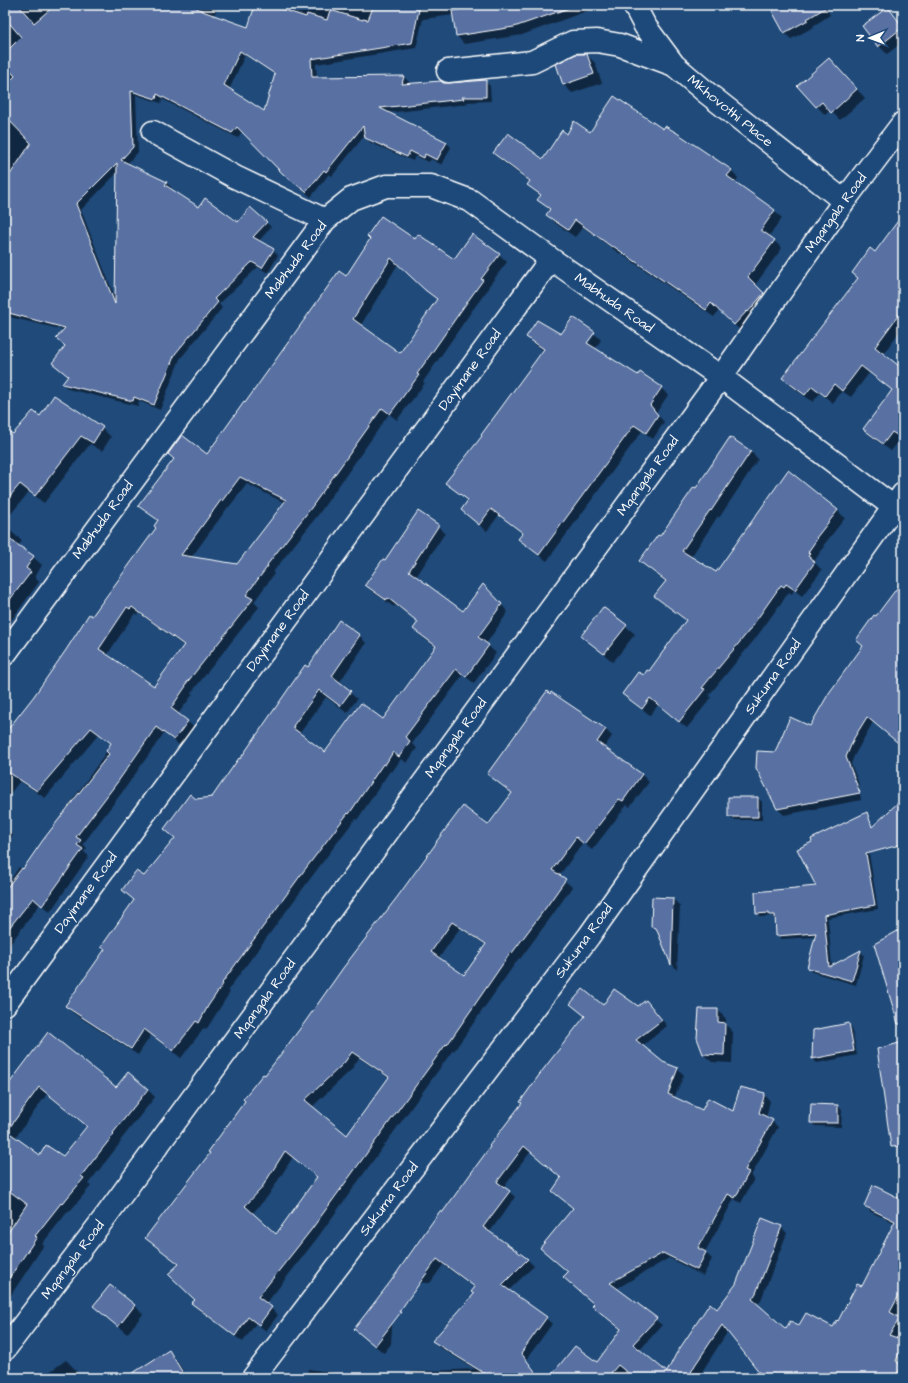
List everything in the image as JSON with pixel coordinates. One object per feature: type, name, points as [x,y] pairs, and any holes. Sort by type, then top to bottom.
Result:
[{"type":"street","name":"Mkhovothi Place","points":[[634,5],[644,26],[674,65],[707,93],[844,201]]},
{"type":"street","points":[[448,71],[532,62],[572,42],[597,41],[620,45],[674,65]]},
{"type":"street","name":"Mqangala Road","points":[[5,1349],[106,1216],[721,377],[844,201],[903,123]]},
{"type":"street","points":[[153,132],[235,177],[325,220]]},
{"type":"street","name":"Mabhuda Road","points":[[5,654],[325,220],[351,199],[386,186],[431,186],[471,201],[900,505]]},
{"type":"street","name":"Dayimane Road","points":[[5,1004],[551,259]]},
{"type":"street","name":"Sukuma Road","points":[[253,1378],[589,936],[900,505]]},
{"type":"building","points":[[5,5],[18,5],[34,23],[55,5],[191,5],[205,12],[248,27],[255,5],[269,5],[306,17],[307,14],[327,20],[330,10],[363,20],[368,20],[374,5],[420,5],[412,43],[311,59],[312,77],[404,76],[402,84],[441,81],[443,83],[449,83],[486,80],[486,97],[462,97],[464,99],[380,108],[447,142],[437,160],[425,154],[424,158],[410,151],[407,157],[365,138],[363,126],[326,172],[324,170],[306,192],[283,174],[237,127],[232,133],[157,94],[156,99],[131,91],[133,147],[121,160],[167,182],[165,185],[199,207],[205,198],[238,222],[250,207],[267,222],[253,237],[274,249],[262,268],[252,262],[214,299],[218,302],[175,354],[154,405],[134,397],[133,401],[62,384],[68,376],[52,363],[65,346],[56,338],[65,328],[5,312],[5,182],[31,143],[5,116],[5,86],[15,76],[5,65],[5,53],[21,37],[5,18]],"holes":[[[240,51],[275,74],[264,111],[224,85]],[[117,163],[115,304],[76,204]]]},
{"type":"building","points":[[487,5],[568,5],[569,8],[514,27],[456,36],[452,11]]},
{"type":"building","points":[[782,5],[830,5],[807,19],[808,20],[784,33],[772,11]]},
{"type":"building","points":[[888,7],[903,27],[878,47],[862,26]]},
{"type":"building","points":[[576,54],[587,54],[594,74],[563,85],[556,64]]},
{"type":"building","points":[[829,58],[857,89],[831,113],[822,102],[816,107],[797,86]]},
{"type":"building","points":[[614,96],[663,129],[665,126],[677,133],[732,170],[727,176],[775,210],[761,230],[775,240],[748,277],[764,293],[748,312],[747,311],[734,325],[711,303],[706,310],[613,246],[612,247],[575,220],[568,230],[546,215],[550,209],[537,200],[541,195],[527,185],[530,181],[493,153],[508,133],[543,159],[562,130],[567,134],[574,121],[590,132]]},
{"type":"building","points":[[903,214],[903,309],[875,347],[903,369],[903,439],[892,432],[883,444],[863,429],[892,390],[861,366],[842,391],[834,384],[825,396],[812,386],[805,395],[782,378],[858,278],[852,273],[870,248],[875,252]]},
{"type":"building","points":[[381,216],[415,239],[418,234],[454,259],[472,234],[500,254],[481,279],[483,280],[417,374],[419,375],[390,414],[382,408],[311,508],[246,595],[253,599],[185,685],[186,686],[171,708],[188,721],[174,740],[156,727],[119,780],[76,837],[81,840],[77,845],[83,849],[42,906],[33,898],[5,933],[5,890],[22,868],[23,869],[43,840],[109,754],[106,751],[111,743],[91,728],[37,791],[5,770],[5,733],[34,696],[89,614],[92,616],[156,528],[154,526],[158,520],[138,506],[174,459],[168,454],[182,435],[207,454],[339,271],[346,276],[370,239],[367,236]],"holes":[[[391,258],[425,290],[437,299],[400,353],[353,319]],[[240,477],[286,500],[237,564],[181,555],[221,500],[222,501]],[[127,607],[130,609],[132,607],[184,645],[154,686],[99,649]]]},
{"type":"building","points":[[573,317],[595,332],[587,343],[638,375],[640,372],[662,387],[650,405],[658,415],[646,433],[634,425],[539,555],[518,539],[523,533],[491,509],[479,525],[461,510],[468,500],[445,483],[482,436],[481,435],[544,349],[526,337],[537,320],[561,334]]},
{"type":"building","points":[[54,395],[103,427],[93,443],[81,436],[35,496],[20,484],[5,502],[5,430],[13,434],[33,411],[40,416]]},
{"type":"building","points":[[730,437],[751,451],[682,551],[716,572],[788,470],[838,510],[816,538],[817,539],[808,552],[810,554],[808,556],[815,562],[795,590],[786,584],[784,587],[781,585],[748,632],[702,688],[705,689],[679,722],[650,698],[642,709],[622,694],[638,672],[644,675],[647,670],[649,671],[686,620],[654,596],[666,581],[639,561],[658,535],[660,536],[694,487],[696,488]]},
{"type":"building","points":[[418,511],[439,525],[409,571],[463,611],[483,584],[502,604],[478,637],[489,645],[466,677],[456,669],[405,737],[410,741],[399,757],[393,752],[385,765],[383,764],[349,814],[348,813],[303,872],[222,983],[223,984],[208,1006],[199,1023],[196,1021],[173,1051],[144,1029],[131,1049],[65,1006],[105,949],[101,947],[134,900],[122,890],[136,871],[144,876],[175,838],[164,829],[190,794],[196,799],[212,797],[305,665],[308,667],[339,620],[360,635],[332,676],[351,691],[340,706],[319,690],[293,728],[325,752],[361,703],[383,719],[436,646],[413,629],[418,622],[388,598],[386,600],[365,585],[383,559],[385,560]]},
{"type":"building","points":[[5,536],[34,556],[26,568],[31,572],[5,606]]},
{"type":"building","points":[[903,580],[903,747],[867,717],[854,738],[846,757],[860,793],[777,809],[756,768],[757,751],[775,752],[790,717],[810,726],[829,693],[863,646],[856,640],[874,615],[876,616]]},
{"type":"building","points":[[603,607],[627,625],[604,654],[581,636]]},
{"type":"building","points":[[547,691],[550,694],[551,692],[606,729],[597,742],[642,774],[623,801],[619,799],[584,844],[576,837],[552,870],[566,879],[512,953],[511,952],[447,1045],[446,1044],[311,1230],[258,1297],[272,1307],[259,1325],[248,1317],[235,1336],[191,1303],[195,1300],[168,1274],[179,1264],[145,1238],[210,1153],[208,1152],[245,1101],[243,1099],[263,1074],[265,1075],[305,1022],[343,968],[398,896],[463,806],[488,825],[512,793],[487,774]],"holes":[[[452,922],[486,944],[464,975],[431,952]],[[352,1052],[389,1077],[347,1135],[305,1100],[344,1063]],[[285,1151],[317,1177],[276,1234],[245,1206],[261,1189]]]},
{"type":"building","points":[[728,797],[758,797],[758,817],[728,817]]},
{"type":"building","points":[[903,798],[903,844],[866,854],[875,905],[824,915],[829,967],[861,950],[852,981],[807,968],[816,933],[776,936],[775,915],[769,915],[769,913],[756,914],[755,892],[816,886],[797,849],[812,842],[811,839],[867,812],[872,827]]},
{"type":"building","points":[[652,897],[673,898],[671,965],[656,928],[651,927]]},
{"type":"building","points":[[903,928],[903,1024],[898,1024],[874,944]]},
{"type":"building","points":[[583,989],[603,1005],[614,989],[638,1006],[646,1000],[662,1020],[636,1040],[663,1062],[678,1068],[668,1094],[702,1110],[708,1098],[733,1111],[740,1087],[765,1093],[759,1113],[773,1120],[745,1170],[749,1172],[735,1198],[728,1194],[698,1248],[706,1252],[697,1270],[663,1253],[610,1283],[657,1318],[633,1344],[667,1372],[676,1354],[710,1303],[717,1309],[736,1284],[762,1218],[782,1226],[756,1293],[752,1299],[786,1329],[790,1321],[799,1325],[806,1313],[833,1327],[837,1320],[838,1321],[857,1284],[862,1286],[895,1221],[864,1206],[873,1185],[903,1200],[903,1288],[890,1312],[900,1318],[889,1335],[903,1340],[903,1344],[896,1361],[903,1366],[894,1378],[764,1378],[722,1325],[688,1378],[634,1378],[618,1365],[611,1373],[618,1378],[549,1378],[575,1346],[597,1362],[621,1329],[592,1306],[594,1304],[563,1277],[568,1272],[540,1248],[573,1208],[552,1191],[561,1178],[524,1146],[497,1182],[510,1191],[483,1227],[528,1259],[502,1285],[547,1317],[521,1353],[540,1378],[492,1378],[432,1341],[474,1294],[471,1292],[475,1287],[437,1259],[399,1312],[401,1312],[375,1346],[354,1329],[391,1281],[440,1211],[442,1213],[490,1147],[489,1146],[522,1103],[520,1102],[542,1071],[585,1016],[570,1004]]},
{"type":"building","points":[[699,1009],[718,1009],[718,1022],[725,1023],[724,1055],[703,1054],[697,1038]]},
{"type":"building","points":[[849,1023],[854,1051],[812,1059],[813,1030]]},
{"type":"building","points":[[48,1032],[116,1087],[128,1072],[148,1089],[81,1176],[84,1178],[62,1204],[61,1203],[35,1236],[37,1237],[5,1284],[5,1237],[27,1204],[5,1188],[5,1089]],"holes":[[[39,1087],[87,1126],[63,1156],[46,1145],[40,1155],[7,1131]]]},
{"type":"building","points":[[903,1042],[903,1146],[891,1147],[877,1049]]},
{"type":"building","points":[[811,1104],[838,1105],[838,1123],[810,1123]]},
{"type":"building","points":[[110,1285],[135,1305],[118,1327],[93,1306]]},
{"type":"building","points":[[169,1350],[186,1378],[125,1378]]}]
